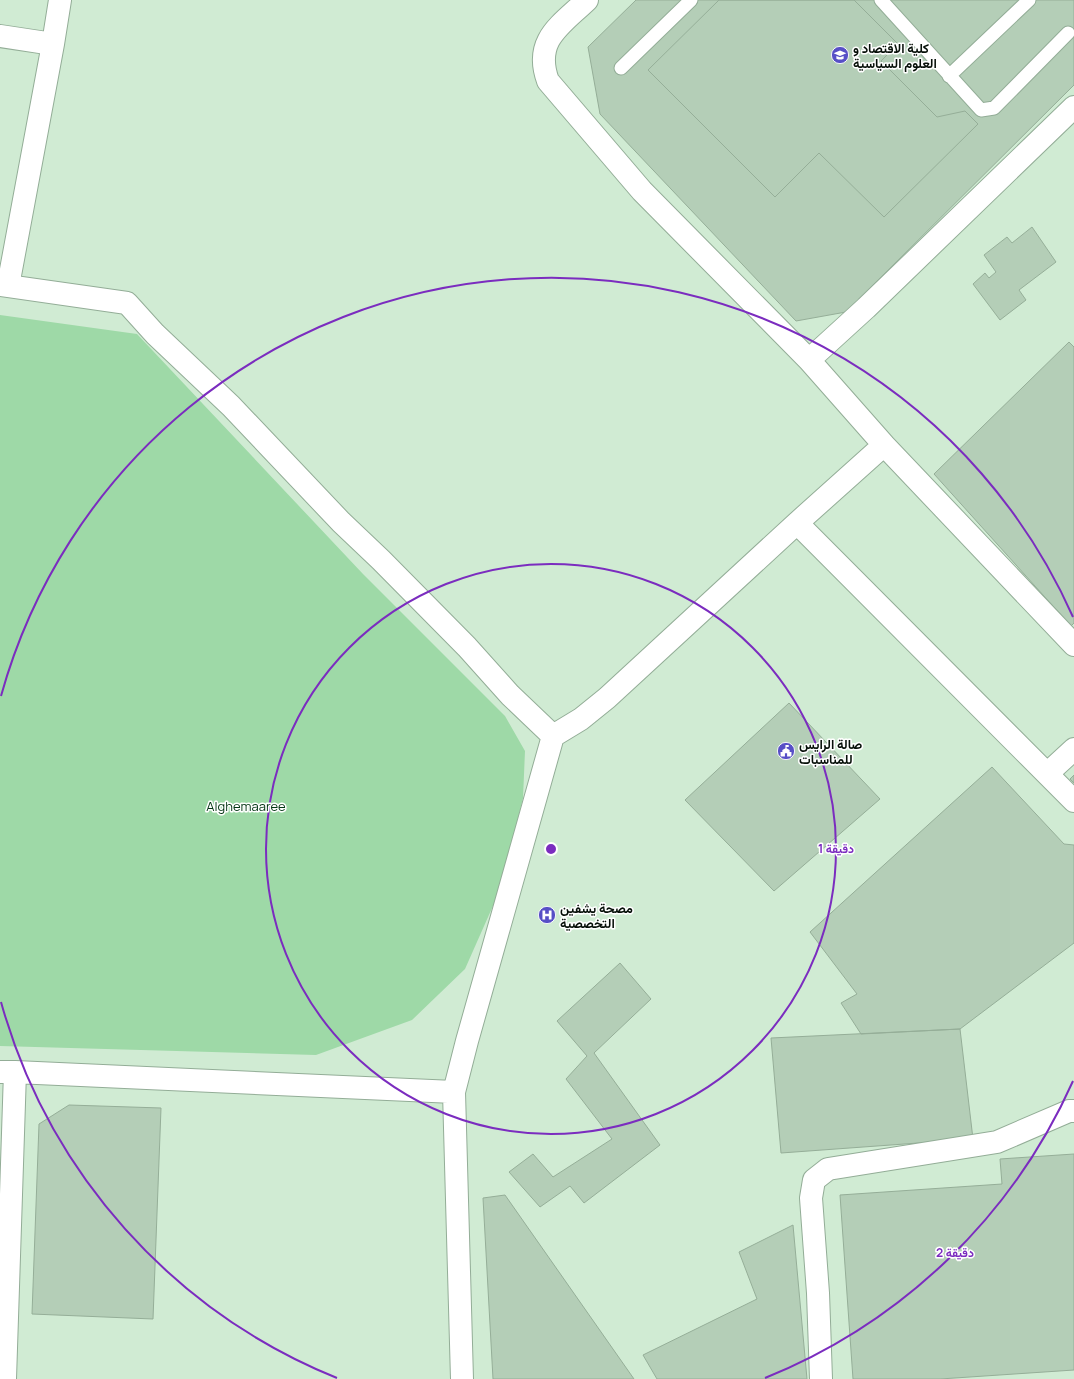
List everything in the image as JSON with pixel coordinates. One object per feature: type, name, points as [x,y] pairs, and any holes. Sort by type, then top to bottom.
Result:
[{"type":"street","points":[[60,0],[53,44],[4,286],[127,304],[155,334],[231,406],[341,522],[467,647],[510,695],[553,736]]},
{"type":"street","points":[[587,0],[549,36],[543,59],[544,70],[548,81],[642,190],[809,360],[884,445],[1074,645]]},
{"type":"street","points":[[0,36],[53,44]]},
{"type":"street","points":[[809,360],[866,308],[1074,107]]},
{"type":"street","points":[[460,1378],[458,1222],[454,1092],[466,1041],[553,736],[581,719],[607,698],[796,523],[884,445]]},
{"type":"street","points":[[796,523],[1048,773],[1074,801]]},
{"type":"street","points":[[1048,773],[1074,748]]},
{"type":"street","points":[[5,1379],[3,1322],[7,1072],[454,1092]]},
{"type":"street","points":[[821,1379],[818,1292],[811,1198],[814,1180],[828,1169],[997,1142],[1068,1111],[1074,1111]]},
{"type":"lane","points":[[621,68],[690,0]]},
{"type":"lane","points":[[881,0],[981,110],[994,108],[1068,33]]},
{"type":"lane","points":[[949,76],[1029,0]]},
{"type":"green space","name":"Alghemaaree","points":[[0,315],[137,334],[363,574],[505,716],[525,751],[523,798],[500,890],[465,969],[412,1020],[316,1055],[0,1046]]},
{"type":"building","points":[[636,0],[1074,0],[1074,85],[846,312],[796,321],[600,114],[588,47]]},
{"type":"building","points":[[719,0],[854,0],[898,44],[881,61],[937,117],[965,111],[978,124],[884,217],[819,153],[775,197],[648,70]]},
{"type":"building","points":[[1032,227],[1056,262],[1019,290],[1026,300],[1000,320],[973,284],[985,273],[989,278],[996,272],[984,255],[1007,237],[1012,243]]},
{"type":"building","points":[[1069,342],[1074,347],[1074,623],[1071,626],[934,474]]},
{"type":"building","name":"صالة الرايس للمناسبات","points":[[789,703],[880,799],[774,891],[685,800]]},
{"type":"building","points":[[992,767],[1064,844],[1074,845],[1074,943],[960,1029],[861,1034],[841,1003],[857,994],[810,932]]},
{"type":"building","points":[[1074,775],[1074,783],[1070,779]]},
{"type":"building","points":[[620,963],[651,999],[594,1053],[660,1145],[584,1203],[570,1186],[540,1207],[509,1172],[533,1154],[553,1177],[612,1139],[566,1079],[587,1056],[557,1021]]},
{"type":"building","points":[[960,1029],[973,1139],[781,1153],[771,1038]]},
{"type":"building","points":[[69,1105],[161,1108],[153,1319],[32,1314],[39,1124]]},
{"type":"building","points":[[1074,1154],[1074,1370],[940,1379],[853,1379],[840,1195],[1002,1184],[1000,1159]]},
{"type":"building","points":[[505,1195],[634,1379],[493,1379],[483,1198]]},
{"type":"building","points":[[793,1225],[807,1379],[657,1379],[643,1355],[757,1299],[739,1252]]},
{"type":"place","name":"كلية الاقتصاد و العلوم السياسية","points":[[840,55]]},
{"type":"place","name":"صالة الرايس للمناسبات","points":[[786,751]]},
{"type":"place","name":"مصحة يشفين التخصصية","points":[[547,915]]}]
